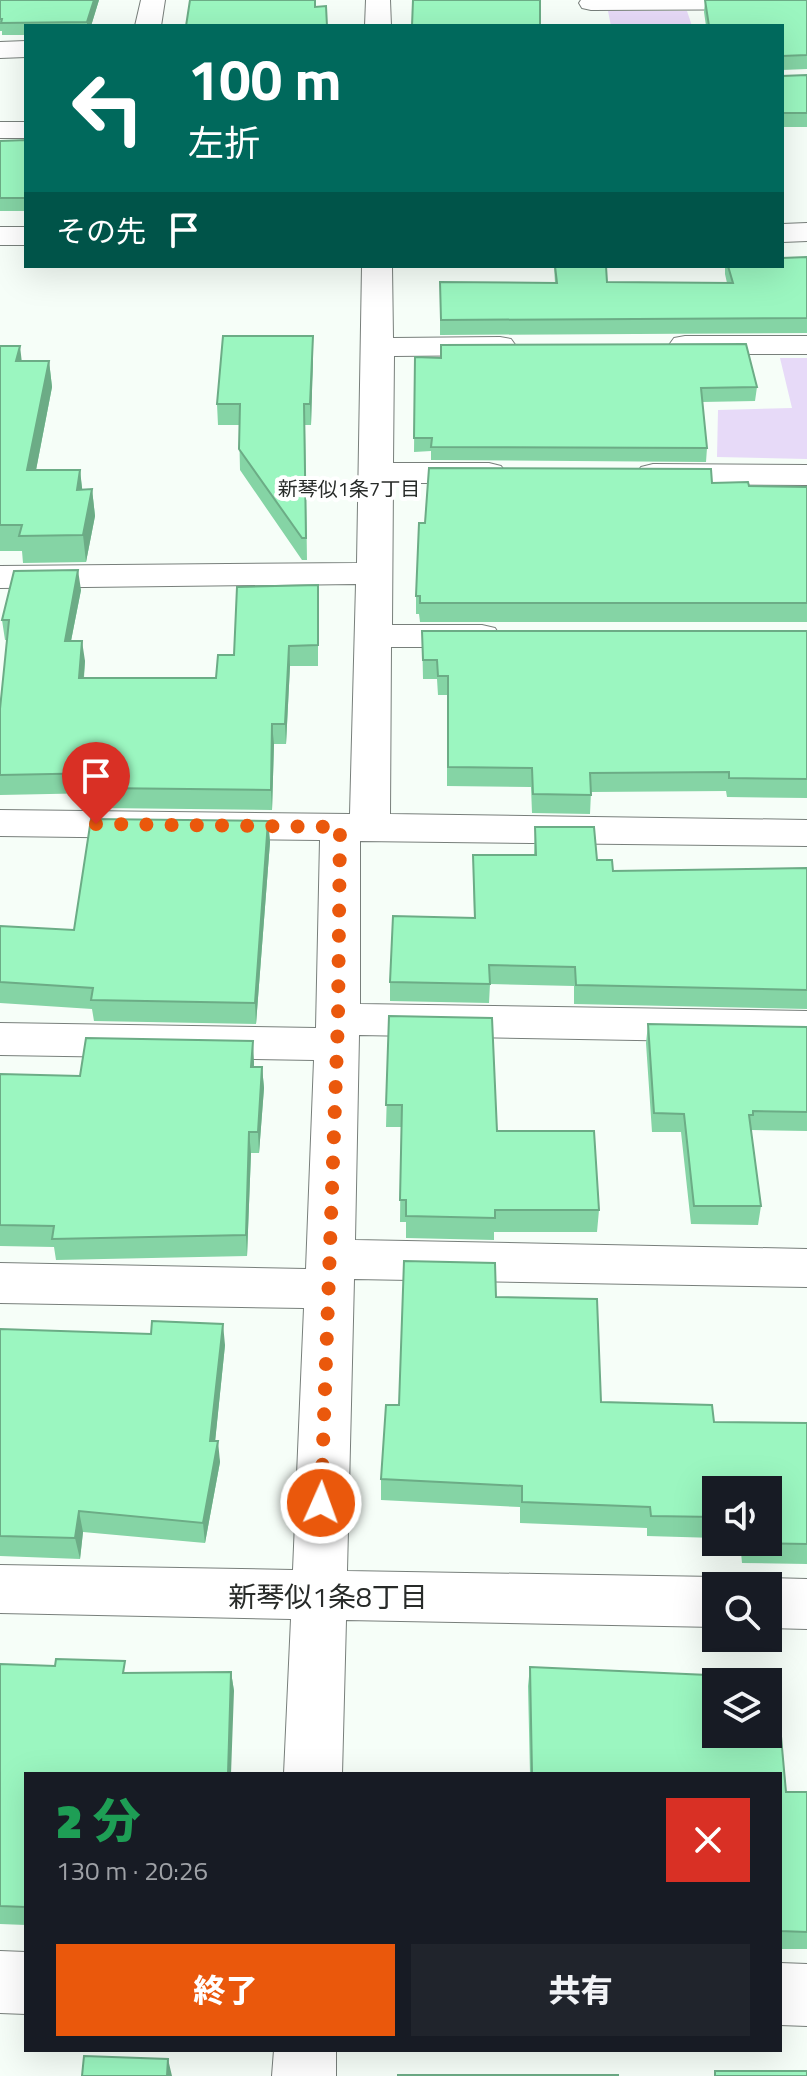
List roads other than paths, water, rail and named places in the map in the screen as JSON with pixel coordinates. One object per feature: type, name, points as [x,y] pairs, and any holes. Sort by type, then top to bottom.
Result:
[{"type":"street","points":[[148,24],[153,0]]},
{"type":"street","points":[[378,0],[378,24]]},
{"type":"street","points":[[592,10],[807,2]]},
{"type":"street","points":[[0,50],[24,49]]},
{"type":"street","points":[[0,130],[24,130]]},
{"type":"street","points":[[784,233],[807,232]]},
{"type":"street","points":[[0,236],[24,236]]},
{"type":"street","points":[[313,1772],[337,1032],[372,636],[377,268]]},
{"type":"street","points":[[648,346],[807,345]]},
{"type":"street","points":[[378,347],[537,346]]},
{"type":"street","points":[[375,473],[514,473]]},
{"type":"street","points":[[622,474],[807,475]]},
{"type":"street","points":[[0,577],[374,573]]},
{"type":"street","points":[[372,636],[512,636]]},
{"type":"street","points":[[0,823],[807,833]]},
{"type":"street","points":[[0,1039],[807,1027]]},
{"type":"street","points":[[0,1283],[329,1274],[807,1268]]},
{"type":"street","points":[[0,1589],[702,1602]]},
{"type":"street","points":[[782,1603],[807,1604]]},
{"type":"street","points":[[0,1982],[24,1983]]},
{"type":"street","points":[[782,1994],[807,1995]]},
{"type":"street","points":[[304,2076],[305,2052]]},
{"type":"district","name":"新琴似1条7丁目","points":[[349,488]]},
{"type":"district","name":"新琴似1条8丁目","points":[[328,1596]]}]
